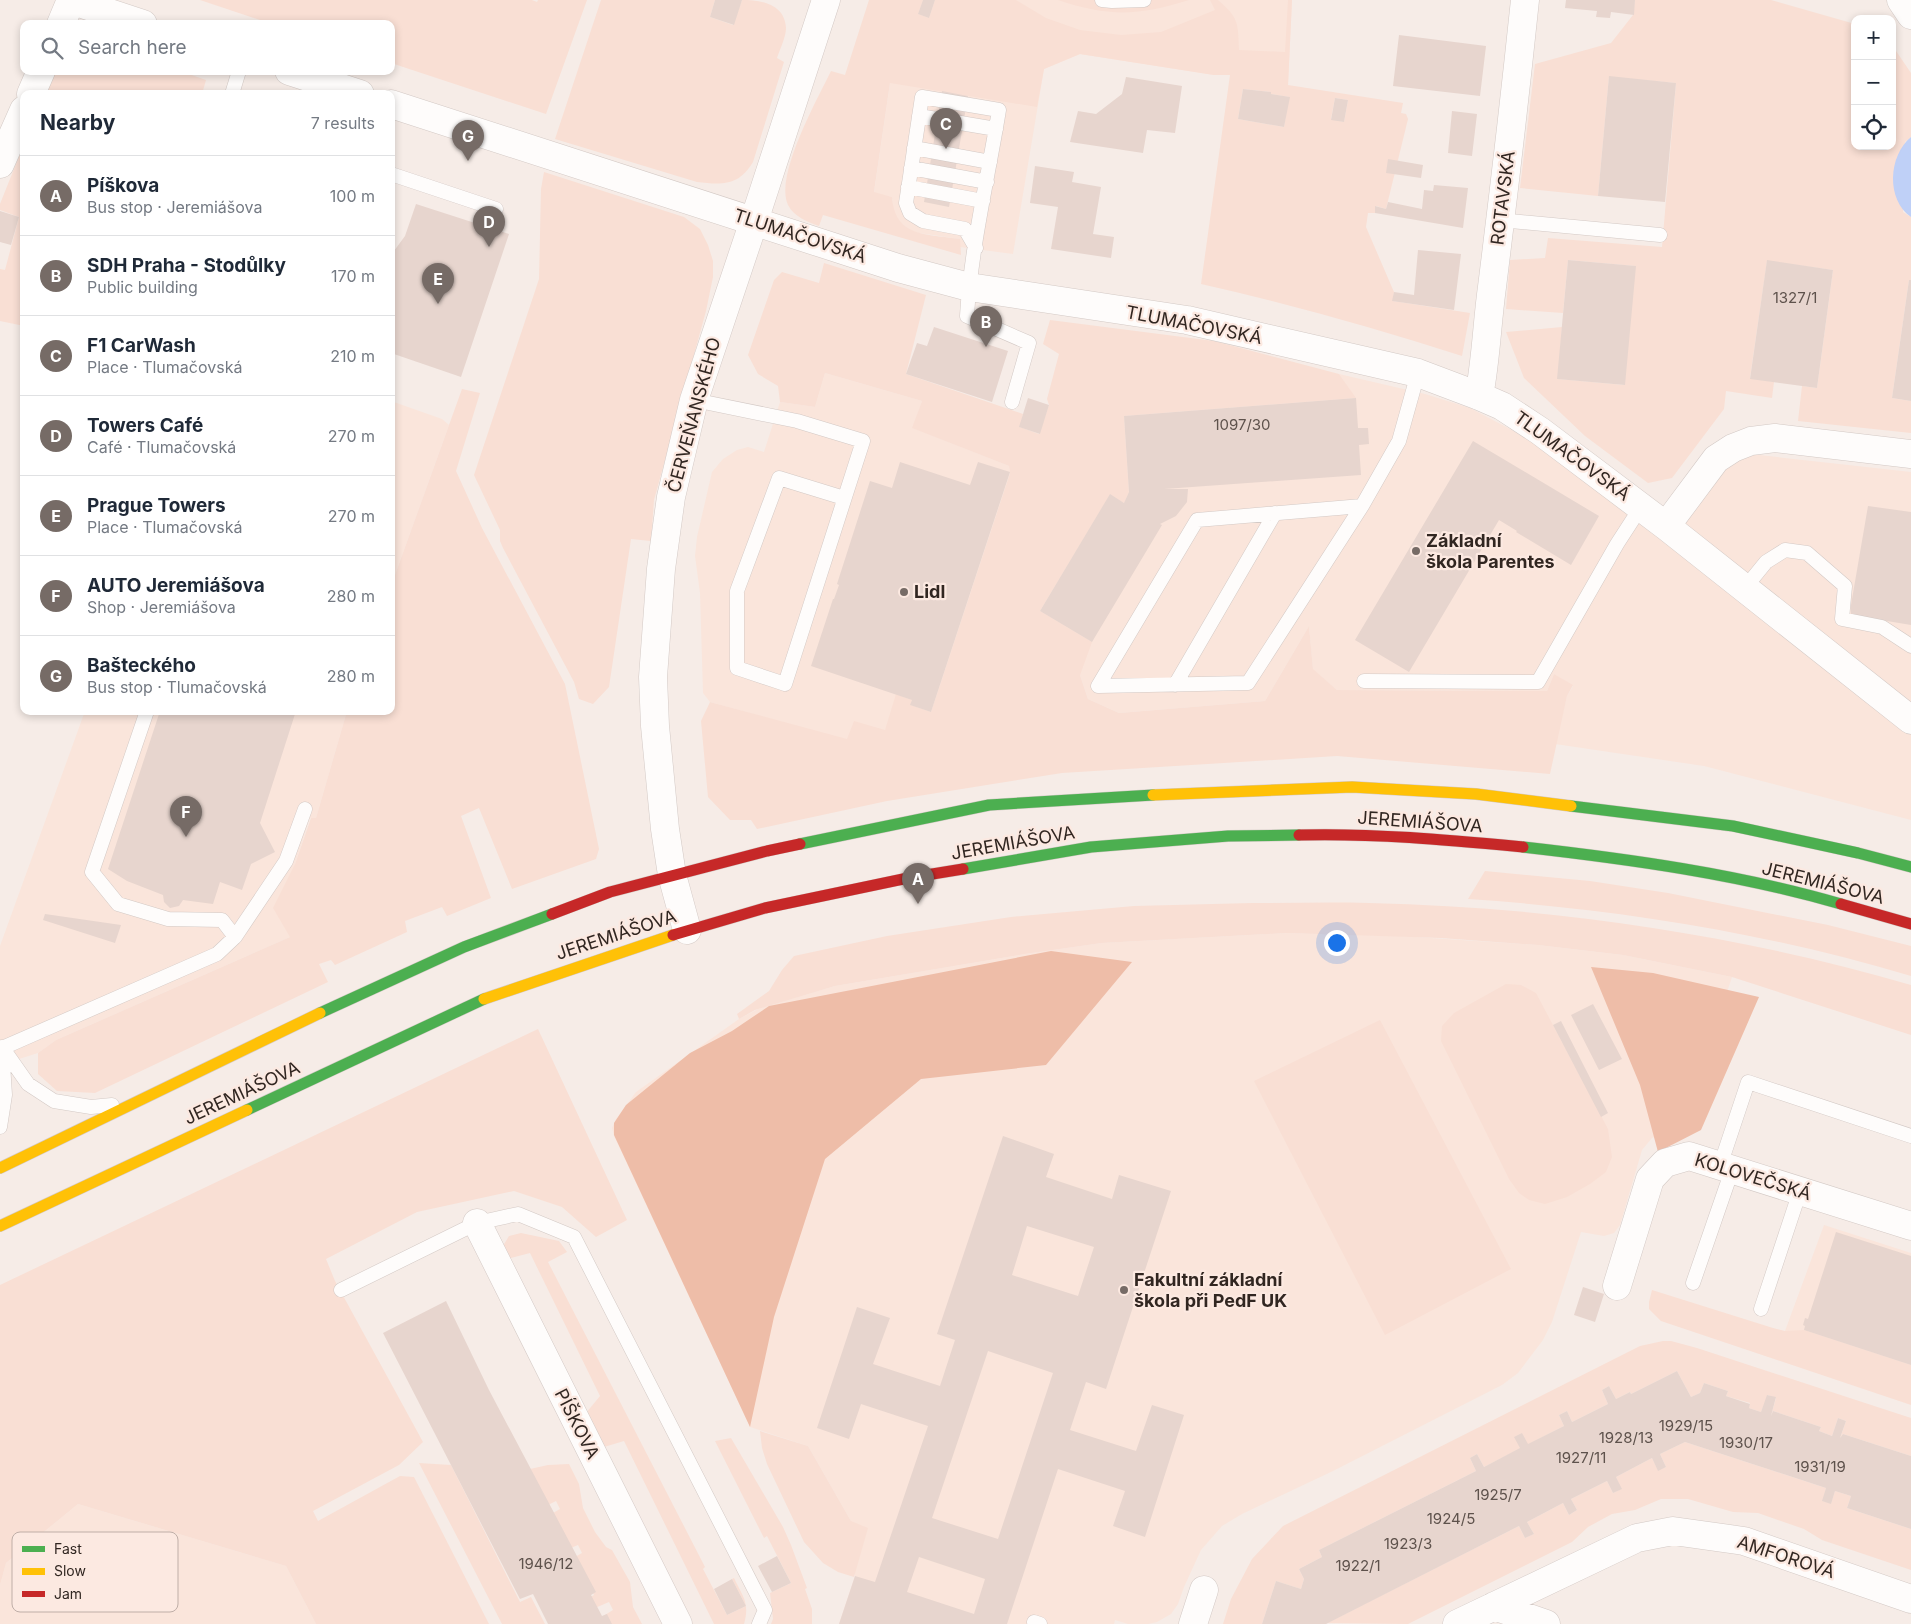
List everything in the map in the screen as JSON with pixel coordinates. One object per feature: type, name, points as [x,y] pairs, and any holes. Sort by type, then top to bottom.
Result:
[{"type":"main road","name":"JEREMIÁŠOVA","points":[[0,1168],[269,1036],[464,947],[610,892],[767,852],[989,805],[1227,790],[1352,786],[1476,794],[1733,826],[1858,853],[1911,867]]},
{"type":"main road","name":"JEREMIÁŠOVA","points":[[0,1226],[489,996],[687,930],[765,908],[898,880],[1091,847],[1228,836],[1336,834],[1443,839],[1595,855],[1724,877],[1811,896],[1911,924]]},
{"type":"street","points":[[63,20],[71,0],[131,20]]},
{"type":"street","name":"ČERVEŇANSKÉHO","points":[[687,930],[672,875],[665,829],[655,726],[654,660],[661,569],[670,496],[694,400],[826,0]]},
{"type":"street","name":"ROTAVSKÁ","points":[[1479,396],[1485,364],[1488,313],[1525,0]]},
{"type":"street","points":[[1901,0],[1911,15]]},
{"type":"street","points":[[33,90],[38,75]]},
{"type":"street","points":[[301,75],[348,90]]},
{"type":"street","name":"TLUMAČOVSKÁ","points":[[395,105],[898,268],[969,287],[1187,320],[1418,373],[1479,396],[1526,420],[1666,526],[1911,720]]},
{"type":"street","points":[[0,164],[20,119]]},
{"type":"street","points":[[1666,526],[1716,459],[1733,448],[1751,441],[1775,438],[1911,454]]},
{"type":"street","name":"KOLOVEČSKÁ","points":[[1616,1286],[1650,1179],[1665,1163],[1689,1156],[1911,1226]]},
{"type":"street","name":"PÍŠKOVA","points":[[477,1224],[678,1624]]},
{"type":"street","name":"AMFOROVÁ","points":[[1458,1624],[1637,1538],[1673,1531],[1744,1541],[1911,1599]]},
{"type":"street","points":[[1193,1624],[1204,1590]]},
{"type":"street","points":[[1494,1606],[1546,1624]]},
{"type":"lane","points":[[1102,0],[1144,0]]},
{"type":"lane","points":[[233,90],[238,75]]},
{"type":"lane","points":[[976,248],[965,229],[923,221],[910,213],[906,203],[922,97],[998,110],[996,129],[983,201],[976,248],[969,287],[967,316],[1029,343],[1012,402]]},
{"type":"lane","points":[[919,116],[996,129]]},
{"type":"lane","points":[[914,148],[990,162]]},
{"type":"lane","points":[[911,168],[987,182]]},
{"type":"lane","points":[[395,175],[496,209]]},
{"type":"lane","points":[[908,187],[983,201]]},
{"type":"lane","points":[[1500,220],[1660,235]]},
{"type":"lane","points":[[1362,506],[1197,520],[1098,686],[1248,683],[1362,506],[1399,442],[1418,373]]},
{"type":"lane","points":[[694,400],[797,422],[863,440],[785,684],[737,668],[737,591],[779,478],[844,498]]},
{"type":"lane","points":[[1364,681],[1538,682],[1641,507]]},
{"type":"lane","points":[[1175,685],[1275,513]]},
{"type":"lane","points":[[1744,589],[1766,562],[1785,550],[1807,553],[1845,586],[1842,620],[1882,627],[1911,646]]},
{"type":"lane","points":[[146,715],[92,872],[118,904],[168,919],[222,920],[235,937]]},
{"type":"lane","points":[[1,1048],[217,954],[235,937],[286,861],[305,809]]},
{"type":"lane","points":[[1,1048],[28,1084],[54,1101],[91,1107],[130,1104]]},
{"type":"lane","points":[[0,1127],[5,1094],[1,1048]]},
{"type":"lane","points":[[1693,1283],[1748,1082],[1911,1136]]},
{"type":"lane","points":[[1761,1309],[1800,1191]]},
{"type":"lane","points":[[341,1290],[477,1224],[518,1214],[574,1237],[765,1610],[759,1624]]},
{"type":"shaded area","points":[[200,0],[532,0],[537,2],[538,0],[587,0],[546,114],[395,64],[395,20],[260,20]]},
{"type":"shaded area","points":[[601,0],[715,0],[710,17],[733,25],[742,0],[757,1],[771,5],[781,13],[785,20],[786,32],[777,58],[784,62],[753,162],[742,176],[736,180],[722,183],[697,182],[555,139]]},
{"type":"shaded area","points":[[869,0],[923,0],[918,14],[929,18],[935,0],[1016,0],[1046,18],[1080,30],[1121,35],[1161,32],[1215,10],[1210,0],[1218,0],[1234,17],[1238,33],[1239,50],[1285,52],[1288,0],[1292,0],[1288,85],[1403,103],[1401,113],[1406,114],[1408,119],[1386,209],[1376,206],[1375,213],[1368,213],[1366,227],[1394,292],[1393,301],[1470,313],[1462,356],[1333,317],[1201,284],[1230,75],[1214,75],[1080,54],[1044,69],[1037,107],[890,83],[874,192],[892,197],[894,210],[899,220],[915,232],[960,239],[961,255],[823,215],[819,226],[794,213],[788,205],[785,192],[787,176],[799,137],[831,71],[845,75]],"holes":[[[1243,89],[1271,92],[1271,94],[1289,97],[1284,127],[1238,119]],[[1335,98],[1348,100],[1344,122],[1331,119]]]},
{"type":"shaded area","points":[[913,0],[1292,0],[1288,85],[1080,54],[1044,69],[1013,254],[960,247],[960,239],[912,232],[900,222],[893,211],[892,197],[874,193],[894,56]]},
{"type":"shaded area","points":[[1058,0],[1189,0],[1139,12],[1108,12],[1076,6]]},
{"type":"shaded area","points":[[1635,0],[1771,0],[1851,23],[1851,150],[1896,150],[1896,51],[1911,73],[1911,137],[1905,142],[1903,212],[1911,217],[1911,280],[1909,280],[1892,398],[1911,401],[1911,433],[1798,421],[1802,386],[1817,388],[1833,270],[1767,261],[1750,378],[1774,382],[1772,398],[1726,391],[1724,409],[1672,478],[1648,483],[1585,436],[1524,378],[1506,332],[1562,327],[1558,379],[1624,385],[1635,266],[1568,260],[1563,313],[1506,309],[1510,260],[1545,258],[1548,238],[1662,247],[1676,83],[1609,77],[1598,196],[1520,188],[1535,64],[1611,43],[1633,15]]},
{"type":"shaded area","points":[[50,75],[192,75],[206,80],[203,90],[45,90]]},
{"type":"shaded area","points":[[20,154],[20,325],[0,321],[0,269],[5,270],[19,217],[0,210],[0,204]]},
{"type":"shaded area","points":[[544,172],[684,217],[700,229],[713,261],[713,277],[706,311],[654,500],[651,541],[631,539],[609,687],[593,704],[579,699],[574,682],[503,548],[500,541],[500,530],[474,475],[539,279],[541,189]]},
{"type":"shaded area","points":[[824,263],[926,295],[906,374],[1023,414],[1020,427],[1039,434],[1049,405],[1047,399],[1059,354],[1043,344],[1050,320],[1214,341],[1339,374],[1356,398],[1124,416],[1129,492],[1124,503],[1110,495],[1040,611],[1092,642],[1080,675],[1088,699],[1119,713],[1265,701],[1309,626],[1313,669],[1337,690],[1547,691],[1554,674],[1573,685],[1567,696],[1550,774],[1337,756],[1062,773],[887,801],[757,829],[751,820],[730,820],[708,797],[701,721],[710,702],[847,739],[854,721],[885,730],[896,694],[912,700],[911,705],[931,712],[1010,473],[1009,466],[912,428],[922,401],[825,373],[815,407],[780,402],[778,386],[758,374],[748,355],[774,280],[782,272],[819,283]]},
{"type":"shaded area","points":[[825,373],[922,401],[913,428],[1009,466],[1010,472],[931,712],[910,705],[885,730],[847,740],[710,702],[703,693],[700,593],[695,556],[697,537],[712,472],[723,459],[737,450],[748,447],[764,452],[780,402],[815,407]]},
{"type":"shaded area","points":[[1339,374],[1425,394],[1470,408],[1547,450],[1668,543],[1728,467],[1750,454],[1911,472],[1911,820],[1704,766],[1555,744],[1567,696],[1573,686],[1554,674],[1547,691],[1337,690],[1313,670],[1309,626],[1265,701],[1119,713],[1088,699],[1080,675],[1040,611],[1110,494],[1129,492],[1124,416],[1355,398]]},
{"type":"shaded area","points":[[462,389],[480,393],[456,471],[482,528],[565,684],[599,849],[596,859],[512,889],[479,808],[461,816],[491,898],[447,916],[442,907],[405,921],[407,932],[335,965],[331,960],[319,964],[328,982],[95,1093],[57,1091],[38,1074],[38,1053],[56,1040],[290,937],[273,908],[295,864],[311,818],[316,818],[346,715],[395,715],[395,575]]},
{"type":"shaded area","points":[[395,402],[442,419],[449,425],[395,575]]},
{"type":"shaded area","points":[[84,715],[346,715],[316,818],[310,818],[295,864],[290,937],[56,1040],[38,1053],[0,1065],[0,946]]},
{"type":"shaded area","points":[[1485,871],[1590,881],[1668,893],[1828,925],[1911,946],[1911,976],[1802,947],[1692,925],[1580,909],[1468,899]]},
{"type":"shaded area","points":[[1369,903],[1506,910],[1643,926],[1778,951],[1911,985],[1911,1035],[1732,977],[1623,955],[1538,945],[1441,938],[1287,933],[1102,943],[1025,954],[835,986],[755,1010],[739,1019],[737,1014],[769,991],[782,970],[794,956],[887,936],[1011,917],[1134,906]]},
{"type":"shaded area","name":"Fakultní základní škola při PedF UK","points":[[1287,933],[1400,936],[1538,945],[1623,955],[1732,977],[1682,1127],[1652,1138],[1642,1150],[1620,1225],[1614,1233],[1604,1236],[1581,1232],[1552,1322],[1543,1340],[1518,1373],[1502,1385],[1333,1471],[1242,1514],[1222,1526],[1201,1550],[1178,1604],[1171,1614],[1157,1622],[1128,1624],[1115,1620],[1114,1624],[839,1624],[855,1576],[851,1521],[808,1446],[750,1427],[614,1136],[612,1128],[616,1119],[636,1092],[739,1019],[758,1009],[835,986],[1102,943]]},
{"type":"shaded area","points":[[1051,951],[1132,962],[1046,1065],[921,1079],[825,1159],[774,1317],[750,1427],[614,1135],[614,1123],[626,1105],[690,1053],[732,1031],[769,1006]]},
{"type":"shaded area","points":[[1591,967],[1653,973],[1759,997],[1701,1130],[1658,1152],[1640,1085]]},
{"type":"shaded area","points":[[1506,984],[1521,985],[1536,993],[1608,1129],[1612,1157],[1606,1172],[1567,1197],[1545,1204],[1529,1200],[1519,1193],[1509,1179],[1441,1041],[1442,1026],[1454,1013]]},
{"type":"shaded area","points":[[1380,1020],[1511,1269],[1385,1335],[1254,1081]]},
{"type":"shaded area","points":[[538,1029],[627,1220],[596,1237],[562,1207],[514,1191],[417,1212],[326,1259],[335,1281],[423,1442],[399,1465],[313,1511],[318,1521],[400,1476],[414,1477],[489,1624],[316,1624],[286,1566],[178,1534],[178,1532],[172,1532],[78,1504],[44,1532],[12,1532],[12,1558],[6,1563],[0,1585],[0,1285]]},
{"type":"shaded area","points":[[1824,1225],[1911,1253],[1911,1365],[1785,1331]]},
{"type":"shaded area","points":[[521,1233],[559,1241],[567,1252],[548,1262],[705,1567],[703,1569],[727,1615],[746,1606],[744,1624],[714,1624],[624,1441],[604,1447],[586,1413],[600,1396],[530,1253],[507,1259],[503,1246],[509,1236]]},
{"type":"shaded area","points":[[1652,1290],[1773,1328],[1785,1331],[1804,1330],[1911,1365],[1911,1405],[1661,1321],[1649,1309]]},
{"type":"shaded area","points":[[1671,1341],[1697,1348],[1911,1418],[1911,1456],[1843,1434],[1840,1438],[1846,1421],[1838,1418],[1832,1436],[1819,1431],[1821,1427],[1773,1411],[1771,1416],[1776,1398],[1768,1395],[1761,1412],[1749,1408],[1750,1403],[1726,1396],[1728,1391],[1704,1383],[1700,1393],[1691,1397],[1677,1371],[1631,1394],[1630,1392],[1616,1399],[1609,1386],[1602,1390],[1608,1404],[1572,1422],[1567,1411],[1559,1415],[1564,1426],[1484,1467],[1477,1454],[1470,1458],[1476,1471],[1319,1550],[1322,1557],[1299,1569],[1304,1579],[1301,1589],[1276,1581],[1262,1624],[1223,1624],[1231,1599],[1252,1559],[1283,1526],[1640,1346]]},
{"type":"shaded area","points":[[760,1431],[808,1446],[851,1521],[868,1528],[854,1577],[838,1572],[823,1563],[804,1542],[767,1464],[762,1448]]},
{"type":"shaded area","points":[[731,1438],[783,1527],[791,1545],[807,1588],[805,1589],[812,1609],[812,1624],[771,1624],[773,1619],[770,1593],[791,1583],[767,1536],[764,1538],[715,1441]]},
{"type":"shaded area","points":[[1685,1442],[1826,1488],[1823,1501],[1831,1503],[1835,1491],[1851,1496],[1847,1508],[1911,1529],[1911,1570],[1822,1540],[1804,1529],[1758,1513],[1733,1512],[1688,1499],[1661,1499],[1635,1510],[1612,1514],[1588,1527],[1572,1542],[1408,1624],[1327,1623],[1519,1526],[1525,1538],[1534,1534],[1527,1522],[1563,1503],[1569,1515],[1577,1510],[1571,1499],[1607,1481],[1613,1493],[1621,1489],[1616,1477],[1652,1458],[1658,1470],[1666,1467],[1660,1454]]},
{"type":"shaded area","points":[[419,1463],[451,1465],[520,1602],[531,1597],[545,1624],[502,1624]]},
{"type":"shaded area","points":[[569,1464],[579,1484],[583,1508],[595,1532],[606,1547],[612,1550],[630,1582],[633,1607],[642,1624],[609,1624],[600,1618],[613,1610],[609,1602],[595,1608],[590,1597],[594,1595],[575,1557],[582,1553],[578,1545],[571,1548],[553,1513],[560,1509],[556,1501],[548,1505],[530,1469],[548,1465]]},
{"type":"shaded area","points":[[78,1504],[172,1532],[44,1532]]},
{"type":"shaded area","points":[[178,1534],[286,1566],[316,1624],[0,1624],[0,1585],[6,1563],[12,1558],[12,1612],[178,1612]]},
{"type":"shaded area","points":[[734,1578],[743,1595],[746,1606],[732,1579]]},
{"type":"water","points":[[1911,137],[1911,217],[1897,200],[1893,178],[1894,166],[1898,155],[1903,145]]},
{"type":"building","points":[[715,0],[742,0],[734,25],[710,17]]},
{"type":"building","points":[[923,0],[935,0],[929,18],[918,14]]},
{"type":"building","points":[[1566,0],[1635,0],[1634,15],[1611,12],[1610,18],[1596,17],[1597,11],[1565,8]]},
{"type":"building","points":[[1399,35],[1486,46],[1480,96],[1393,86]]},
{"type":"building","points":[[1609,76],[1676,83],[1665,202],[1598,196]]},
{"type":"building","points":[[1126,77],[1182,86],[1175,133],[1147,130],[1143,153],[1070,142],[1078,111],[1096,114],[1122,94]]},
{"type":"building","points":[[1243,89],[1271,92],[1271,94],[1290,97],[1284,127],[1238,119]]},
{"type":"building","points":[[942,91],[968,96],[949,207],[924,202]]},
{"type":"building","points":[[1335,98],[1348,100],[1344,122],[1331,120]]},
{"type":"building","points":[[1452,111],[1477,114],[1472,156],[1448,153]]},
{"type":"building","points":[[1388,159],[1423,165],[1421,178],[1386,173]]},
{"type":"building","points":[[1035,166],[1074,172],[1072,182],[1101,187],[1093,234],[1114,237],[1111,258],[1051,249],[1058,207],[1030,203]]},
{"type":"building","points":[[1434,185],[1468,188],[1463,228],[1375,213],[1375,206],[1386,209],[1388,202],[1422,209],[1424,190],[1433,191]]},
{"type":"building","points":[[416,204],[509,234],[461,377],[395,354],[395,250],[405,236]]},
{"type":"building","points":[[0,211],[19,217],[11,245],[0,242]]},
{"type":"building","points":[[1418,250],[1461,254],[1454,310],[1392,301],[1394,292],[1414,295]]},
{"type":"building","points":[[1568,260],[1636,266],[1625,385],[1557,379]]},
{"type":"building","points":[[1767,260],[1833,270],[1817,388],[1750,379]]},
{"type":"building","points":[[1909,280],[1911,280],[1911,401],[1892,398]]},
{"type":"building","points":[[934,327],[1008,351],[992,402],[906,374],[917,343],[927,346]]},
{"type":"building","points":[[1028,398],[1049,405],[1040,434],[1019,427]]},
{"type":"building","points":[[1356,398],[1358,428],[1368,428],[1369,444],[1359,445],[1361,475],[1164,489],[1188,489],[1187,502],[1176,516],[1160,524],[1162,525],[1092,642],[1040,611],[1110,494],[1124,503],[1129,492],[1124,416]]},
{"type":"building","points":[[1473,441],[1599,516],[1571,565],[1499,520],[1409,672],[1355,640]]},
{"type":"building","name":"Lidl","points":[[900,462],[970,485],[978,462],[1010,472],[931,712],[910,705],[912,700],[811,666],[839,585],[837,584],[870,481],[892,488]]},
{"type":"building","points":[[1868,506],[1911,512],[1911,625],[1851,615],[1851,605]]},
{"type":"building","points":[[159,715],[295,715],[260,823],[275,852],[251,864],[242,890],[220,882],[213,904],[183,900],[179,906],[170,908],[164,902],[163,895],[127,881],[108,869]]},
{"type":"building","points":[[45,914],[121,925],[115,943],[43,920]]},
{"type":"building","points":[[1593,1004],[1622,1059],[1599,1070],[1571,1015]]},
{"type":"building","points":[[1561,1021],[1608,1113],[1601,1117],[1553,1025]]},
{"type":"building","points":[[1003,1136],[1054,1154],[1046,1177],[1112,1199],[1119,1175],[1171,1191],[1106,1389],[1086,1382],[1070,1430],[1136,1451],[1152,1405],[1184,1415],[1145,1537],[1113,1526],[1125,1491],[1058,1469],[1007,1624],[839,1624],[855,1576],[875,1582],[928,1426],[861,1404],[849,1439],[817,1428],[857,1307],[890,1318],[873,1364],[940,1386],[955,1340],[937,1334]],"holes":[[[1027,1226],[1094,1247],[1078,1296],[1012,1275]],[[988,1351],[1053,1373],[998,1539],[932,1518]],[[919,1557],[985,1579],[974,1614],[907,1592]]]},
{"type":"building","points":[[1836,1232],[1911,1256],[1911,1365],[1804,1330],[1805,1318],[1808,1319]]},
{"type":"building","points":[[1583,1287],[1604,1294],[1595,1322],[1574,1315]]},
{"type":"building","points":[[446,1301],[489,1390],[596,1592],[591,1595],[602,1616],[607,1614],[612,1624],[548,1624],[533,1594],[520,1599],[383,1333]]},
{"type":"building","points":[[1677,1371],[1691,1397],[1700,1393],[1704,1383],[1728,1391],[1726,1396],[1750,1404],[1749,1408],[1761,1412],[1767,1395],[1776,1397],[1771,1416],[1773,1411],[1821,1427],[1819,1431],[1832,1436],[1838,1418],[1846,1421],[1840,1438],[1843,1434],[1911,1456],[1911,1529],[1847,1508],[1851,1496],[1835,1491],[1831,1504],[1822,1501],[1826,1488],[1685,1442],[1660,1454],[1666,1467],[1658,1471],[1652,1458],[1616,1477],[1622,1489],[1613,1493],[1607,1481],[1571,1499],[1577,1510],[1569,1515],[1563,1503],[1527,1522],[1534,1534],[1525,1538],[1519,1526],[1326,1624],[1262,1624],[1276,1581],[1301,1589],[1304,1579],[1299,1569],[1322,1557],[1319,1550],[1476,1471],[1470,1458],[1477,1454],[1484,1467],[1520,1448],[1514,1437],[1522,1433],[1528,1444],[1564,1426],[1559,1415],[1567,1411],[1572,1422],[1608,1404],[1602,1390],[1609,1386],[1616,1399],[1630,1392],[1631,1394]]},
{"type":"building","points":[[777,1556],[791,1583],[772,1592],[758,1566]]},
{"type":"building","points":[[732,1579],[746,1606],[727,1615],[714,1589]]},
{"type":"traffic: fast","points":[[800,844],[989,805],[1153,795]]},
{"type":"traffic: fast","points":[[1571,806],[1733,826],[1858,853],[1911,867]]},
{"type":"traffic: fast","points":[[963,869],[1091,847],[1228,836],[1299,835]]},
{"type":"traffic: fast","points":[[1523,847],[1603,857],[1723,876],[1802,893],[1841,904]]},
{"type":"traffic: fast","points":[[320,1013],[464,947],[552,914]]},
{"type":"traffic: fast","points":[[247,1110],[484,999]]},
{"type":"traffic: slow","points":[[1153,795],[1352,787],[1476,794],[1571,806]]},
{"type":"traffic: slow","points":[[484,999],[673,935]]},
{"type":"traffic: slow","points":[[0,1168],[320,1013]]},
{"type":"traffic: slow","points":[[0,1226],[247,1110]]},
{"type":"traffic: jam","points":[[1299,835],[1383,836],[1523,847]]},
{"type":"traffic: jam","points":[[552,914],[610,892],[800,844]]},
{"type":"traffic: jam","points":[[673,935],[765,908],[908,878],[963,869]]},
{"type":"traffic: jam","points":[[1841,904],[1911,924]]},
{"type":"place","name":"F1 CarWash","points":[[946,149]]},
{"type":"place","name":"Bašteckého","points":[[468,161]]},
{"type":"place","name":"Towers Café","points":[[489,247]]},
{"type":"place","name":"Prague Towers","points":[[438,304]]},
{"type":"place","name":"SDH Praha - Stodůlky","points":[[986,347]]},
{"type":"place","name":"Základní škola Parentes","points":[[1416,551]]},
{"type":"place","name":"Lidl","points":[[904,592]]},
{"type":"place","name":"AUTO Jeremiášova","points":[[186,837]]},
{"type":"place","name":"Píškova","points":[[918,904]]},
{"type":"place","name":"Fakultní základní škola při PedF UK","points":[[1124,1290]]}]
